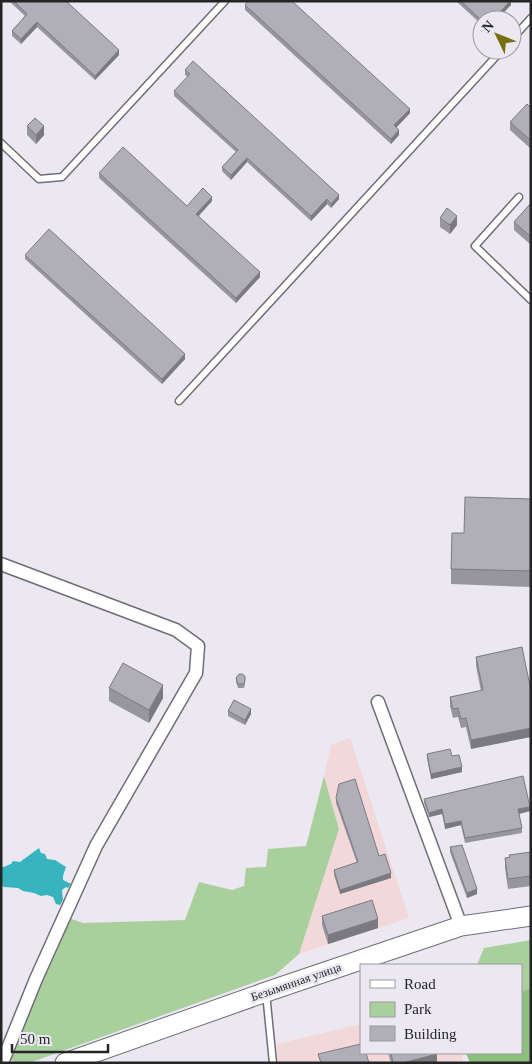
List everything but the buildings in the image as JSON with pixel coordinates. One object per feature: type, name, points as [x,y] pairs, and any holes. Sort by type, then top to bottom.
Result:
[{"type":"main road","name":"Безымянная улица","points":[[64,1063],[461,926],[531,916]]},
{"type":"street","points":[[1,564],[176,630],[198,646],[196,673],[96,846],[36,979],[2,1063]]},
{"type":"street","points":[[378,702],[461,926]]},
{"type":"lane","points":[[1,143],[39,179],[62,178],[225,1]]},
{"type":"lane","points":[[522,28],[531,18]]},
{"type":"lane","points":[[179,401],[493,60]]},
{"type":"lane","points":[[519,197],[474,246],[531,300]]},
{"type":"lane","points":[[266,992],[273,1063]]},
{"type":"shaded area","points":[[350,738],[409,918],[299,954],[339,829],[324,776],[331,745]]},
{"type":"shaded area","points":[[360,1024],[360,1054],[462,1054],[463,1063],[278,1063],[277,1044]]},
{"type":"green space","points":[[324,776],[339,829],[299,954],[275,975],[29,1063],[15,1063],[9,1058],[61,931],[69,918],[83,923],[185,920],[199,882],[232,890],[244,886],[246,868],[266,867],[268,849],[306,846]]},
{"type":"green space","points":[[531,940],[531,1012],[522,1014],[522,964],[477,964],[484,948]]},
{"type":"green space","points":[[531,989],[531,1063],[470,1063],[466,1054],[522,1054],[522,991]]},
{"type":"water","points":[[39,848],[47,859],[55,860],[66,867],[63,880],[71,884],[68,888],[66,887],[62,890],[63,900],[60,905],[56,904],[53,897],[41,896],[18,888],[1,885],[1,868],[11,864],[13,861],[20,862]]}]
